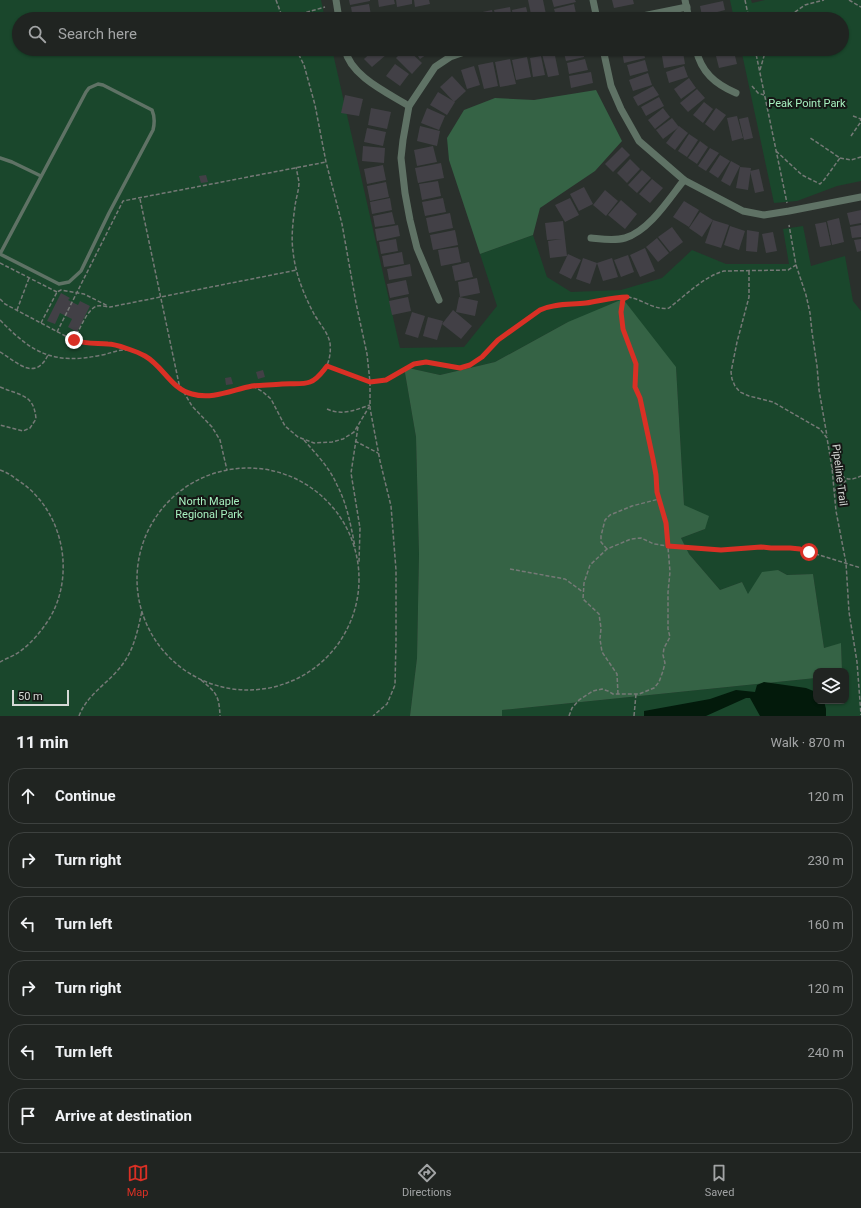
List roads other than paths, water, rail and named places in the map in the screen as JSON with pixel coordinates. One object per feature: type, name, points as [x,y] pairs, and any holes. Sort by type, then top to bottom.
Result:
[{"type":"street","points":[[336,0],[338,12]]},
{"type":"street","points":[[593,0],[596,12]]},
{"type":"street","points":[[653,12],[686,3]]},
{"type":"street","points":[[347,56],[367,81],[409,106]]},
{"type":"street","points":[[439,300],[418,248],[410,220],[401,158],[409,106],[435,67],[453,56]]},
{"type":"street","points":[[605,56],[611,86],[621,109],[639,141],[684,180],[743,211],[764,214],[789,211],[861,197]]},
{"type":"street","points":[[698,56],[699,61],[712,80],[725,89],[736,93]]},
{"type":"street","points":[[591,238],[615,240],[625,238],[640,230],[660,211],[684,180]]},
{"type":"lane","points":[[93,85],[103,85],[152,110],[154,117],[153,130],[81,270],[68,282],[59,284],[0,253],[41,176],[86,92],[93,85]]},
{"type":"lane","points":[[0,158],[41,176]]},
{"type":"park label","name":"Peak Point Park","points":[[807,103]]},
{"type":"park label","name":"North Maple Regional Park","points":[[209,507]]}]
